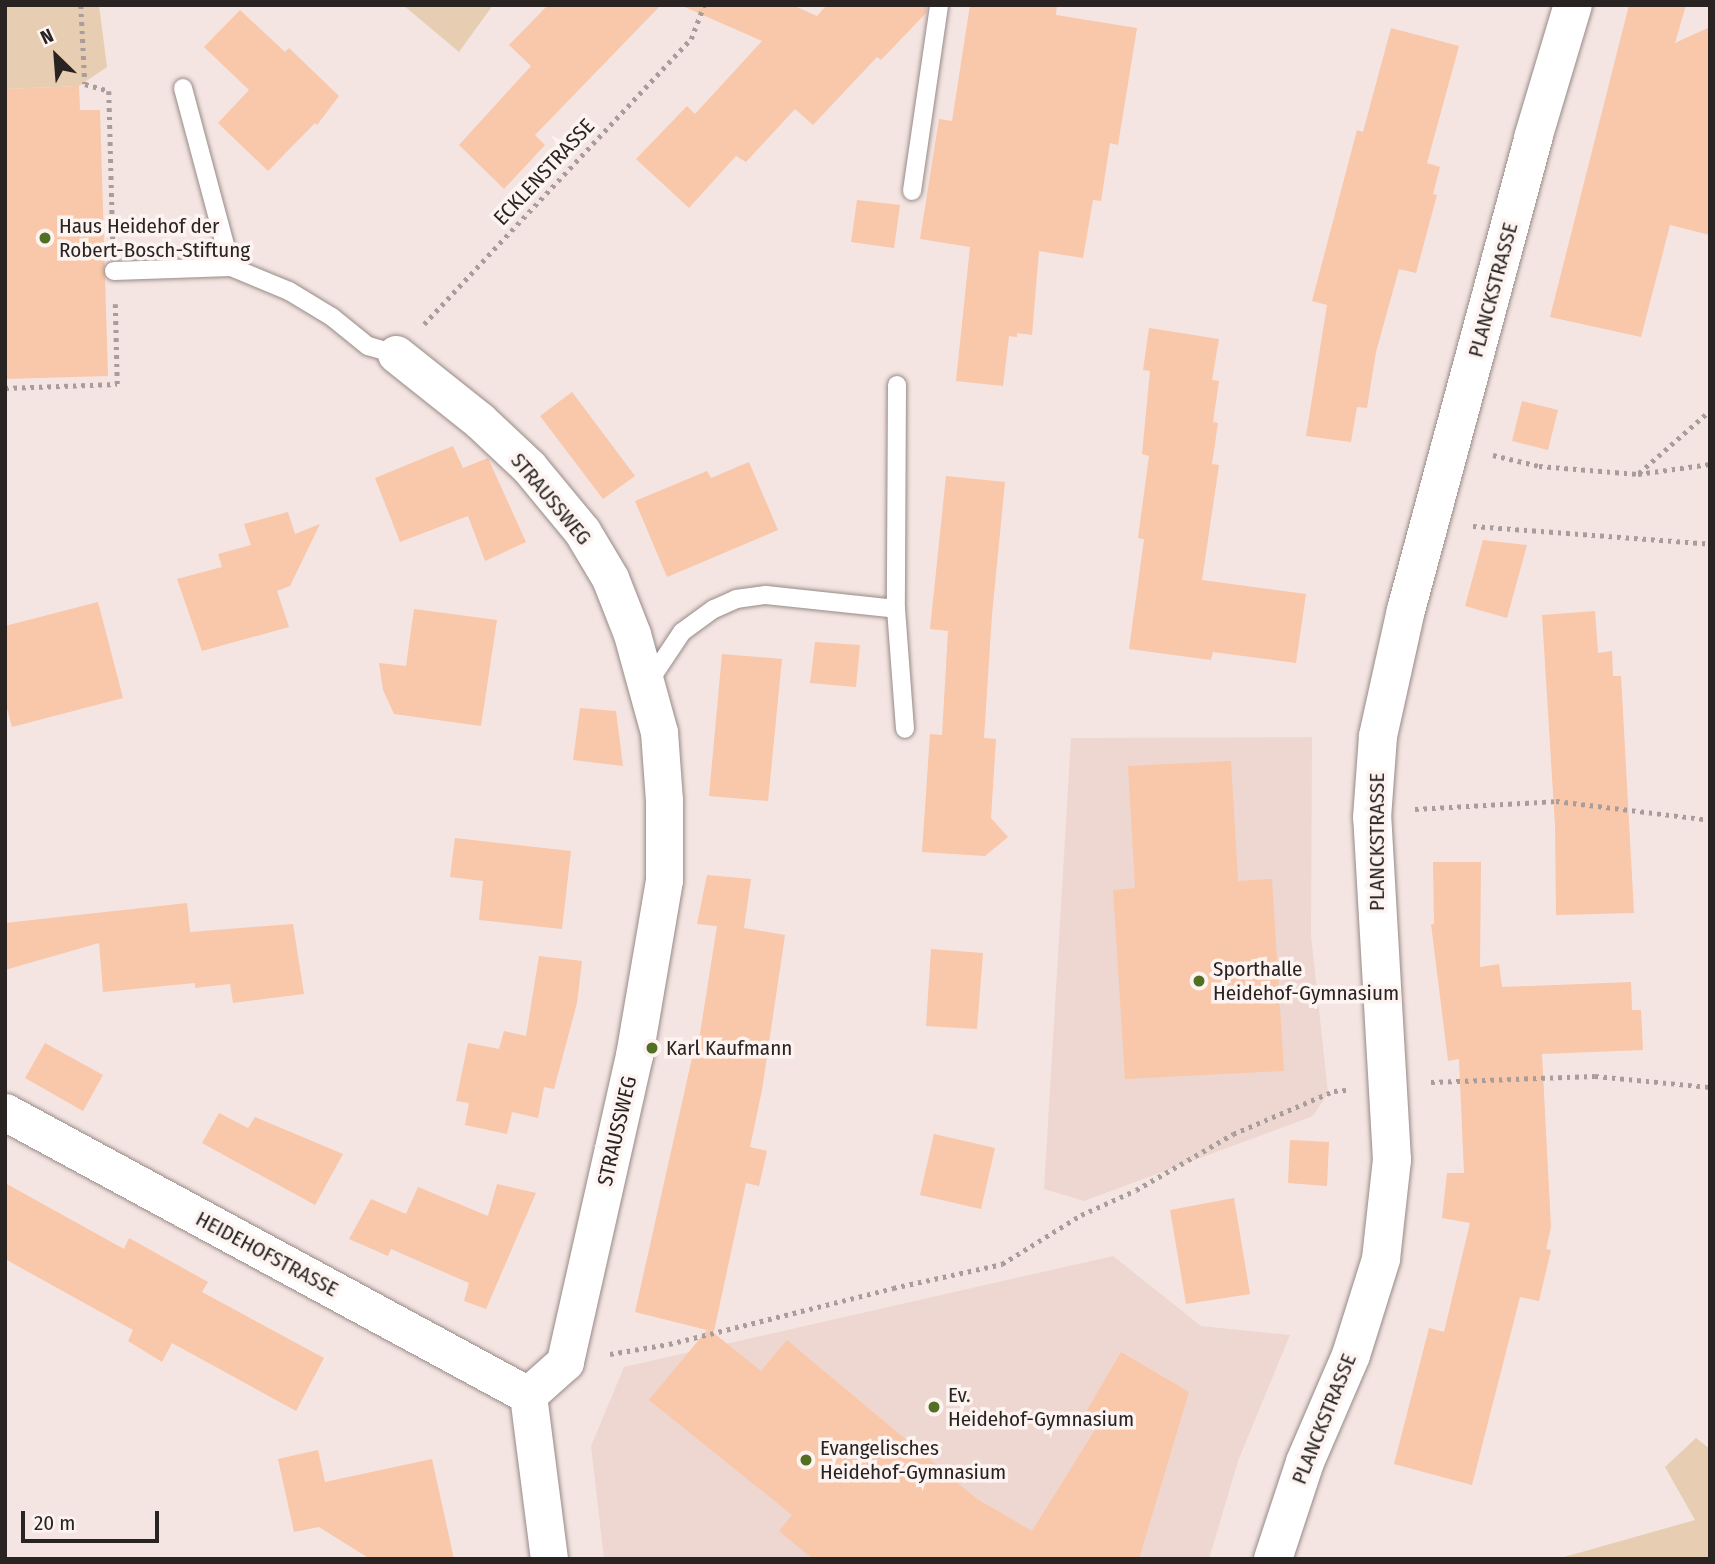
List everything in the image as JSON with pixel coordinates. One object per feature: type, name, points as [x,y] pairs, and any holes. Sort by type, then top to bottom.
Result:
[{"type":"main road","name":"PLANCKSTRASSE","points":[[1273,1559],[1306,1462],[1351,1355],[1381,1259],[1392,1160],[1378,950],[1373,811],[1378,736],[1406,610],[1533,138],[1573,5]]},
{"type":"street","name":"STRAUSSWEG","points":[[396,354],[479,420],[529,467],[583,531],[610,578],[632,635],[659,732],[664,800],[664,880],[634,1055],[565,1362]]},
{"type":"street","name":"HEIDEHOFSTRASSE","points":[[5,1112],[528,1395]]},
{"type":"street","points":[[549,1559],[528,1395],[565,1362]]},
{"type":"lane","points":[[912,191],[939,5]]},
{"type":"lane","points":[[183,88],[230,267]]},
{"type":"lane","points":[[114,271],[230,267],[289,291],[332,317],[368,346],[396,354]]},
{"type":"lane","points":[[897,386],[896,609],[905,729]]},
{"type":"lane","points":[[646,686],[682,632],[713,609],[736,599],[766,596],[896,609]]},
{"type":"path","points":[[5,388],[117,384],[109,91],[85,83],[81,5]]},
{"type":"path","name":"ECKLENSTRASSE","points":[[396,354],[691,39],[704,5]]},
{"type":"path","points":[[1638,474],[1707,413]]},
{"type":"path","points":[[1539,466],[1638,474],[1710,464]]},
{"type":"path","points":[[1431,522],[1670,544],[1710,544]]},
{"type":"path","points":[[1373,811],[1556,801],[1710,820]]},
{"type":"path","points":[[565,1362],[669,1344],[1002,1264],[1081,1215],[1136,1190],[1233,1134],[1334,1091],[1389,1084],[1595,1076],[1710,1087]]},
{"type":"shaded area","points":[[5,5],[99,5],[107,67],[79,86],[5,89]]},
{"type":"shaded area","points":[[403,5],[493,5],[459,52]]},
{"type":"shaded area","points":[[1312,737],[1311,935],[1328,1093],[1313,1116],[1084,1201],[1044,1189],[1071,738]]},
{"type":"shaded area","name":"Ev. Heidehof-Gymnasium","points":[[1113,1256],[1201,1326],[1290,1335],[1238,1461],[1209,1559],[604,1559],[591,1446],[624,1367]]},
{"type":"shaded area","points":[[1696,1438],[1710,1449],[1710,1559],[1557,1559],[1695,1520],[1665,1467]]},
{"type":"building","points":[[548,5],[661,5],[535,135],[545,145],[504,189],[459,145],[531,66],[509,45]]},
{"type":"building","points":[[680,5],[792,5],[817,16],[827,5],[927,5],[926,13],[881,60],[877,57],[813,125],[795,109],[746,162],[736,156],[689,208],[636,159],[687,106],[695,114],[762,41]]},
{"type":"building","points":[[970,5],[1057,5],[1056,15],[1137,28],[1118,145],[1110,143],[1101,201],[1093,200],[1083,258],[1039,251],[1032,335],[1017,333],[1017,337],[1009,336],[1003,386],[956,381],[970,247],[920,239],[939,119],[952,121]]},
{"type":"building","points":[[1629,5],[1686,5],[1675,43],[1710,27],[1710,235],[1670,225],[1641,337],[1550,317]]},
{"type":"building","points":[[240,10],[285,52],[289,48],[339,96],[317,125],[315,123],[268,171],[218,123],[249,90],[204,47]]},
{"type":"building","points":[[1391,28],[1459,46],[1427,163],[1440,167],[1433,194],[1437,195],[1416,273],[1399,269],[1376,352],[1367,408],[1357,407],[1351,442],[1306,436],[1327,305],[1312,301],[1357,130],[1363,132]]},
{"type":"building","name":"Haus Heidehof der Robert-Bosch-Stiftung","points":[[79,86],[80,110],[100,110],[108,376],[5,379],[5,89]]},
{"type":"building","points":[[857,200],[900,205],[894,248],[851,242]]},
{"type":"building","points":[[1149,328],[1219,339],[1212,380],[1219,381],[1213,422],[1218,423],[1212,464],[1219,465],[1202,580],[1306,594],[1296,663],[1213,652],[1211,660],[1129,649],[1144,539],[1138,538],[1149,456],[1142,454],[1150,371],[1143,370]]},
{"type":"building","points":[[572,392],[635,476],[603,499],[540,416]]},
{"type":"building","points":[[1522,401],[1558,410],[1548,450],[1512,441]]},
{"type":"building","points":[[453,446],[463,468],[488,458],[526,542],[485,561],[468,516],[400,542],[375,478]]},
{"type":"building","points":[[749,462],[778,530],[667,577],[635,501],[707,471],[711,478]]},
{"type":"building","points":[[946,476],[1005,482],[984,738],[996,739],[991,818],[1008,837],[985,856],[922,852],[930,734],[942,735],[948,631],[930,629]]},
{"type":"building","points":[[288,512],[295,534],[320,524],[290,586],[277,591],[289,627],[202,651],[177,579],[222,567],[218,554],[251,545],[244,524]]},
{"type":"building","points":[[1483,540],[1527,545],[1507,618],[1465,606]]},
{"type":"building","points":[[98,602],[123,698],[12,727],[5,701],[5,626]]},
{"type":"building","points":[[414,609],[497,620],[481,726],[394,714],[383,690],[379,663],[406,666]]},
{"type":"building","points":[[1595,611],[1598,653],[1612,651],[1613,676],[1621,676],[1634,913],[1556,915],[1555,825],[1542,615]]},
{"type":"building","points":[[815,642],[860,645],[856,687],[810,683]]},
{"type":"building","points":[[722,654],[782,659],[768,801],[709,796]]},
{"type":"building","points":[[580,708],[616,711],[623,766],[573,760]]},
{"type":"building","name":"Sporthalle Heidehof-Gymnasium","points":[[1231,761],[1238,881],[1272,879],[1284,1071],[1125,1079],[1113,890],[1135,888],[1128,766]]},
{"type":"building","points":[[455,838],[571,851],[562,929],[479,920],[483,881],[450,877]]},
{"type":"building","points":[[1433,862],[1481,862],[1480,967],[1499,964],[1502,987],[1631,982],[1632,1010],[1641,1010],[1643,1050],[1542,1054],[1551,1227],[1546,1249],[1551,1250],[1539,1301],[1520,1297],[1472,1485],[1394,1464],[1429,1328],[1444,1332],[1470,1223],[1442,1218],[1447,1173],[1464,1173],[1459,1059],[1448,1061],[1431,924],[1434,924]]},
{"type":"building","points":[[707,875],[751,879],[744,928],[785,935],[762,1090],[750,1147],[767,1151],[759,1186],[746,1183],[714,1331],[710,1330],[761,1371],[787,1340],[977,1499],[1032,1531],[1101,1420],[1086,1412],[1121,1352],[1189,1392],[1139,1559],[813,1559],[779,1531],[792,1515],[649,1400],[707,1330],[635,1312],[692,1058],[696,1059],[717,926],[697,924]]},
{"type":"building","points":[[187,903],[190,932],[293,924],[304,994],[233,1003],[230,984],[195,988],[195,983],[103,992],[99,943],[5,970],[5,923]]},
{"type":"building","points":[[931,949],[983,953],[977,1029],[926,1026]]},
{"type":"building","points":[[539,956],[582,961],[577,1003],[554,1089],[544,1087],[538,1118],[512,1112],[507,1134],[465,1125],[469,1103],[456,1101],[468,1043],[499,1049],[504,1031],[526,1036]]},
{"type":"building","points":[[45,1043],[103,1075],[83,1111],[25,1078]]},
{"type":"building","points":[[219,1113],[248,1128],[255,1117],[343,1154],[315,1205],[202,1143]]},
{"type":"building","points":[[934,1134],[995,1148],[981,1209],[920,1195]]},
{"type":"building","points":[[1290,1140],[1329,1142],[1327,1186],[1288,1183]]},
{"type":"building","points":[[5,1183],[124,1249],[129,1238],[208,1282],[202,1292],[324,1358],[296,1411],[172,1343],[162,1362],[128,1341],[133,1330],[5,1259]]},
{"type":"building","points":[[497,1184],[536,1193],[486,1309],[464,1301],[469,1283],[391,1249],[388,1256],[349,1239],[371,1199],[406,1214],[418,1187],[488,1216]]},
{"type":"building","points":[[1234,1198],[1250,1294],[1186,1304],[1170,1210]]},
{"type":"building","points":[[318,1450],[325,1482],[432,1459],[454,1559],[370,1559],[319,1527],[294,1532],[278,1459]]},
{"type":"place","name":"Haus Heidehof der Robert-Bosch-Stiftung","points":[[45,238]]},
{"type":"place","name":"Sporthalle Heidehof-Gymnasium","points":[[1199,981]]},
{"type":"place","name":"Karl Kaufmann","points":[[652,1048]]},
{"type":"place","name":"Ev. Heidehof-Gymnasium","points":[[934,1407]]},
{"type":"place","name":"Evangelisches Heidehof-Gymnasium","points":[[806,1460]]}]
